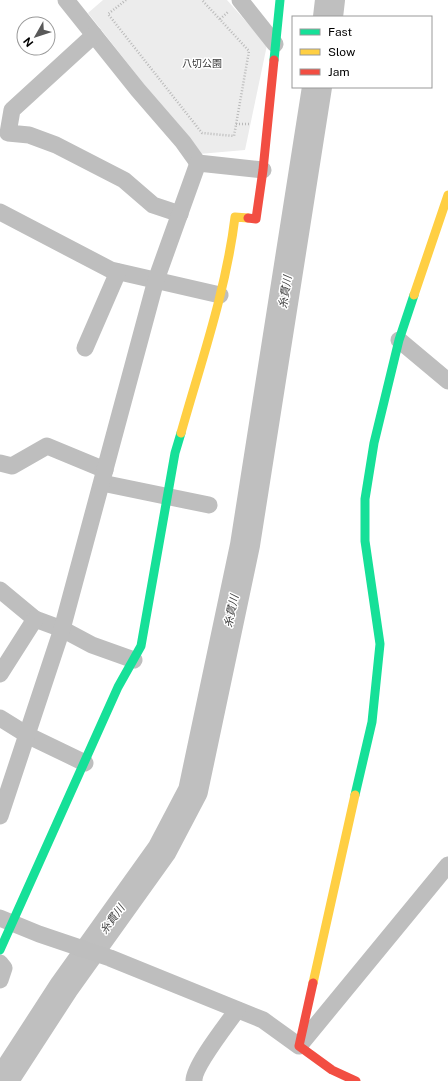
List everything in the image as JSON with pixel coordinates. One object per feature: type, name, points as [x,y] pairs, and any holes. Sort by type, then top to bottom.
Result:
[{"type":"street","points":[[66,0],[183,142],[198,163],[263,170]]},
{"type":"street","points":[[240,0],[275,44]]},
{"type":"street","points":[[0,950],[6,920],[85,763],[118,687],[141,646],[175,453],[220,295],[231,251],[235,217],[256,219],[263,170],[280,0]]},
{"type":"street","points":[[94,35],[12,110],[4,127],[56,145],[124,180],[153,205],[180,214]]},
{"type":"street","points":[[0,816],[62,629],[156,280],[198,163]]},
{"type":"street","points":[[299,1046],[372,722],[380,644],[365,541],[365,499],[374,443],[399,340],[448,195]]},
{"type":"street","points":[[0,212],[111,270],[220,295]]},
{"type":"street","points":[[85,348],[118,272]]},
{"type":"street","points":[[399,340],[448,381]]},
{"type":"street","points":[[0,463],[12,466],[47,446],[103,476],[167,497],[209,505]]},
{"type":"street","points":[[0,590],[35,619],[62,629],[92,645],[134,660]]},
{"type":"street","points":[[0,674],[35,619]]},
{"type":"street","points":[[0,718],[27,734],[85,763]]},
{"type":"street","points":[[299,1046],[448,865]]},
{"type":"street","points":[[6,920],[39,934],[110,958],[263,1020],[332,1070],[356,1081]]},
{"type":"street","points":[[0,963],[4,968],[0,980]]},
{"type":"street","points":[[194,1081],[194,1076],[204,1058],[238,1010]]},
{"type":"path","points":[[126,0],[108,14],[202,133],[234,136],[249,51],[202,0]]},
{"type":"green space","name":"八切公園","points":[[103,0],[227,0],[267,45],[245,150],[199,154],[88,13]]},
{"type":"waterway","name":"糸貫川","points":[[328,16],[330,0]]},
{"type":"waterway","name":"糸貫川","points":[[3,1081],[64,987],[162,850],[193,791],[245,545],[317,88]]},
{"type":"traffic: fast","points":[[274,60],[280,0]]},
{"type":"traffic: fast","points":[[355,795],[372,722],[380,644],[365,541],[365,499],[374,443],[399,340],[414,295]]},
{"type":"traffic: fast","points":[[0,950],[118,687],[141,646],[175,453],[181,433]]},
{"type":"traffic: slow","points":[[414,295],[448,195]]},
{"type":"traffic: slow","points":[[181,433],[205,353],[226,272],[235,217],[248,218]]},
{"type":"traffic: slow","points":[[313,983],[355,795]]},
{"type":"traffic: jam","points":[[248,218],[256,219],[263,170],[274,60]]},
{"type":"traffic: jam","points":[[313,983],[299,1046],[332,1070],[356,1081]]}]
